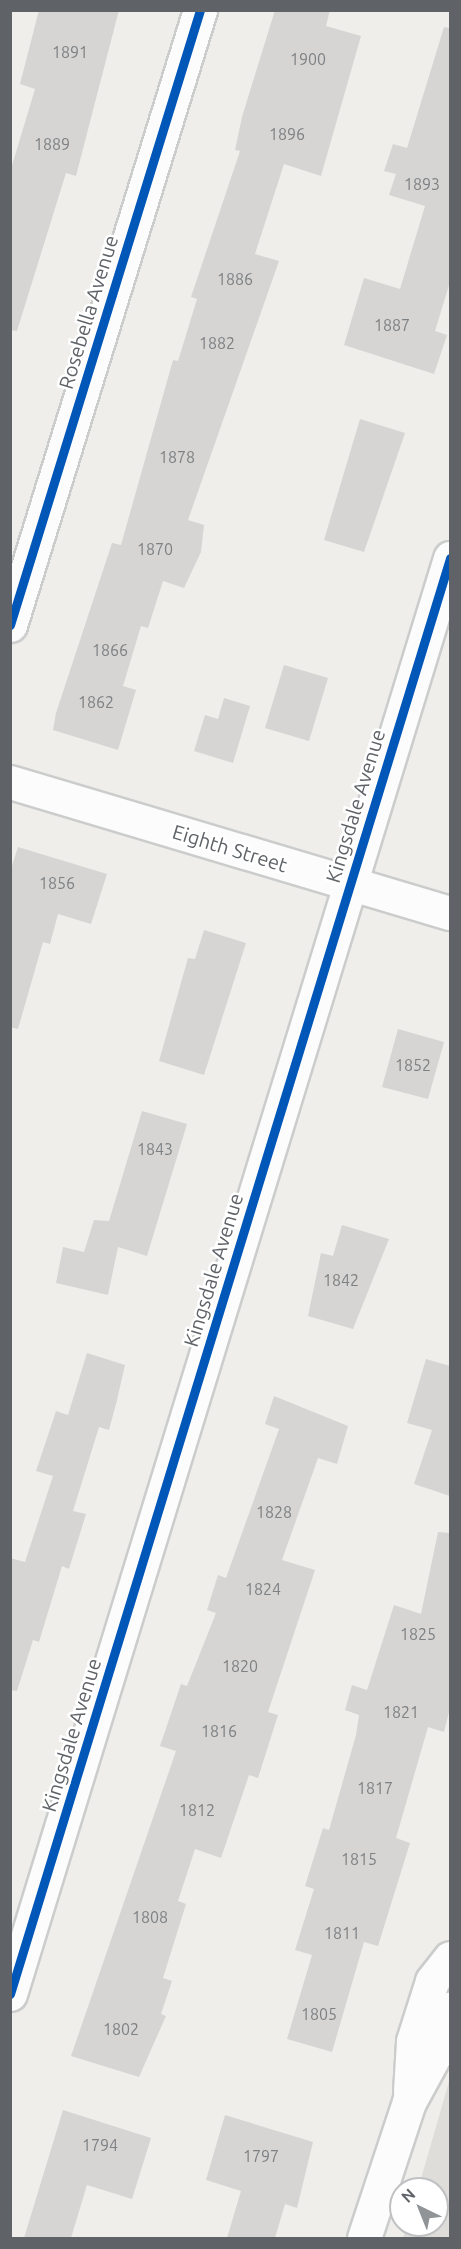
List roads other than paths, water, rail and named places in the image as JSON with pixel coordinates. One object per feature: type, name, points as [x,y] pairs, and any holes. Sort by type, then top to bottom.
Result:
[{"type":"street","name":"Rosebella Avenue","points":[[10,625],[200,10]]},
{"type":"street","name":"Kingsdale Avenue","points":[[10,1994],[450,558]]},
{"type":"street","name":"Eighth Street","points":[[10,782],[450,913]]},
{"type":"street","points":[[409,2102],[413,2041],[432,1981],[450,1958]]},
{"type":"street","points":[[364,2238],[409,2102],[449,2019]]}]
